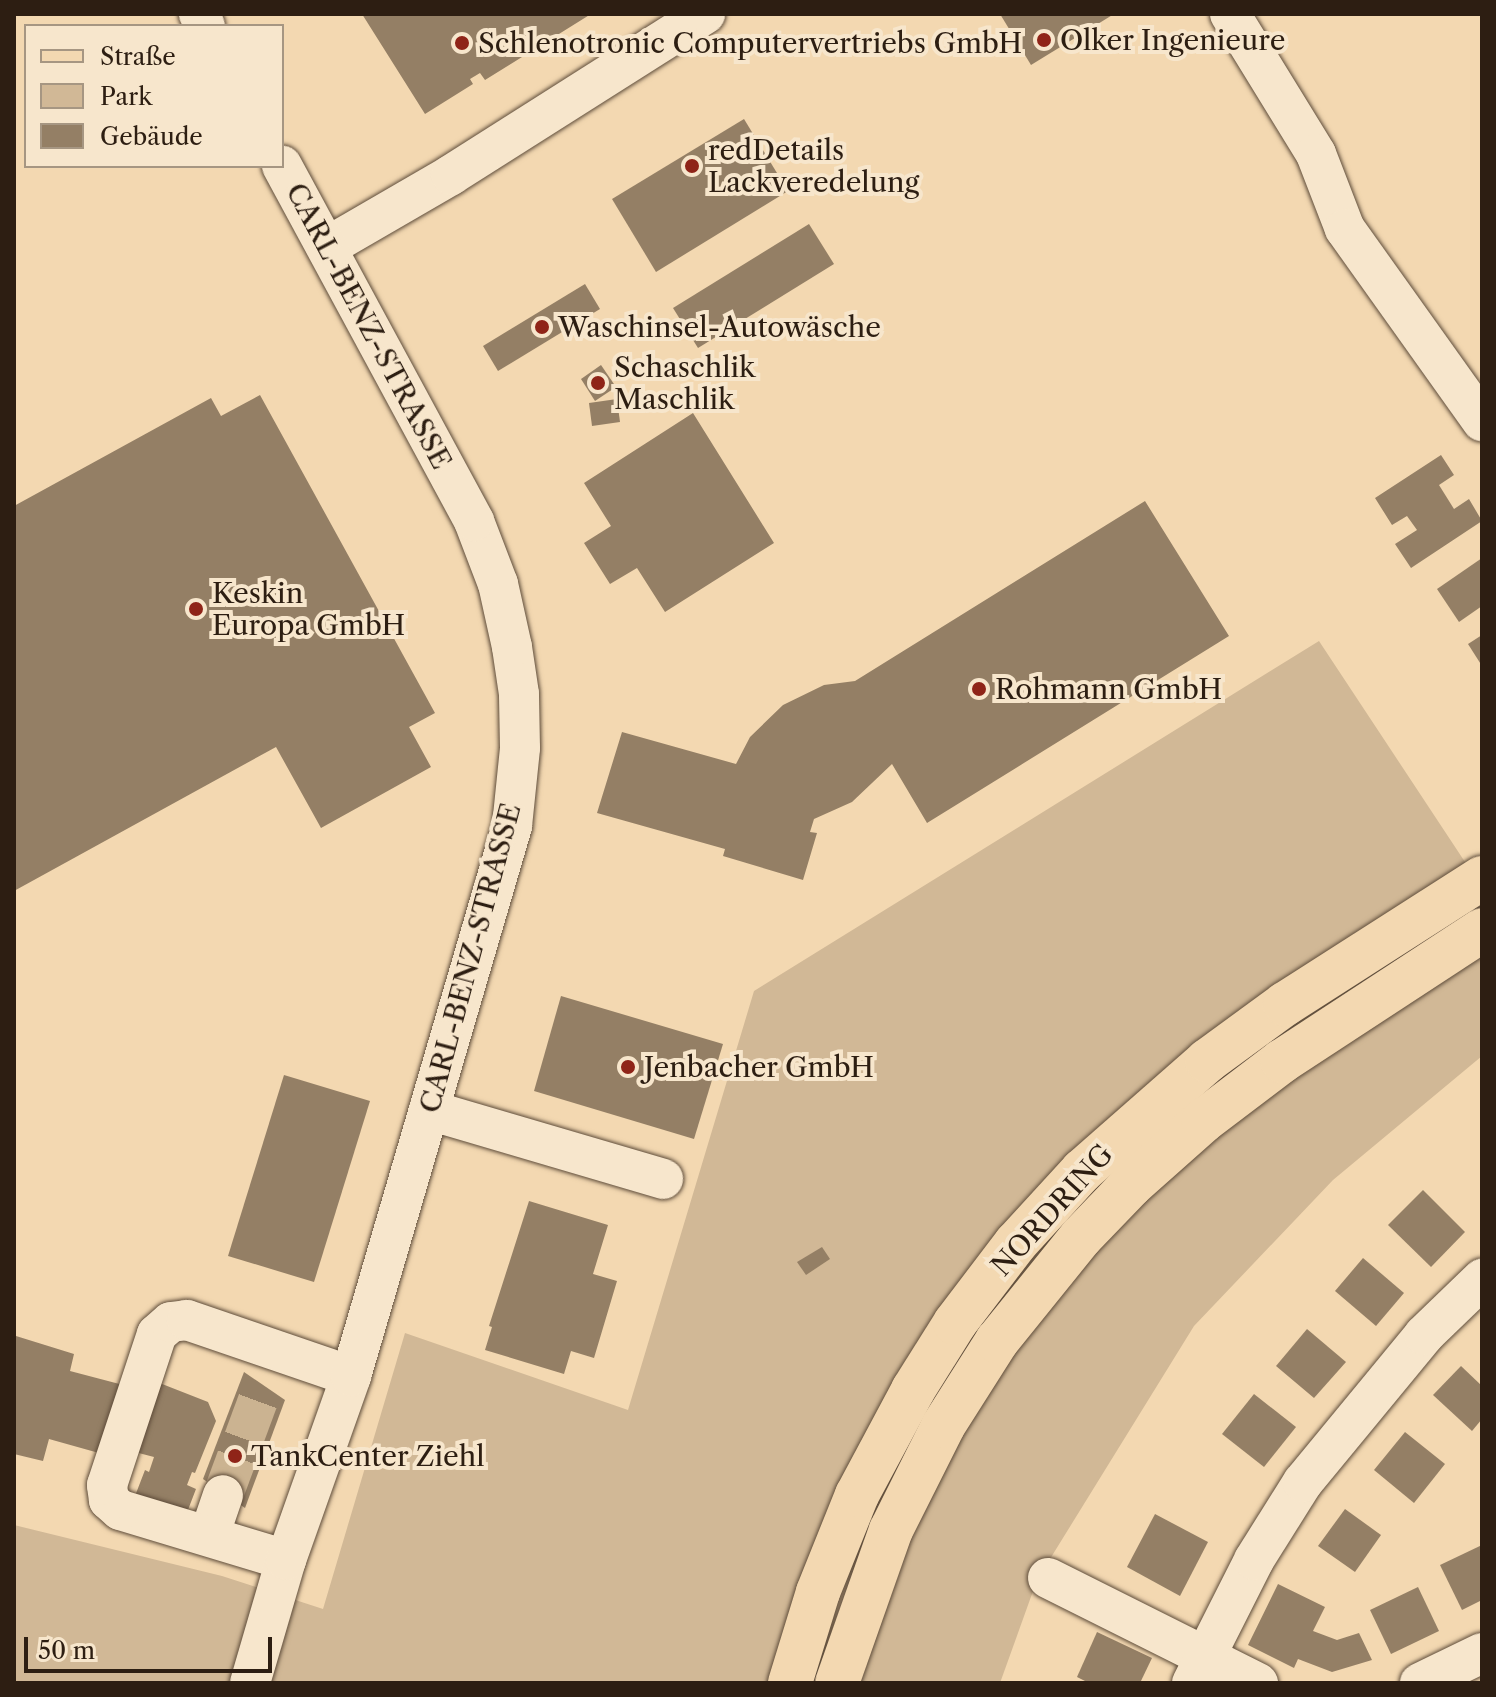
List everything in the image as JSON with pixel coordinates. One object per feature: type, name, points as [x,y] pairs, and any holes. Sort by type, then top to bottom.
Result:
[{"type":"main road","name":"NORDRING","points":[[790,1683],[818,1592],[857,1495],[913,1390],[955,1323],[1016,1243],[1082,1171],[1207,1061],[1285,1004],[1482,878]]},
{"type":"main road","name":"NORDRING","points":[[837,1683],[891,1530],[943,1426],[997,1341],[1081,1237],[1131,1185],[1214,1113],[1282,1061],[1482,930]]},
{"type":"street","points":[[327,247],[451,175],[705,14]]},
{"type":"street","points":[[1230,14],[1316,154],[1345,229],[1482,421]]},
{"type":"street","name":"CARL-BENZ-STRASSE","points":[[250,1683],[286,1560],[351,1376],[512,826],[520,748],[519,694],[498,584],[474,521],[283,168]]},
{"type":"street","points":[[429,1110],[663,1179]]},
{"type":"street","points":[[1199,1669],[1254,1560],[1303,1482],[1424,1335],[1482,1279]]},
{"type":"street","points":[[286,1560],[210,1511],[120,1510],[107,1495],[157,1334],[171,1322],[187,1320],[269,1368],[351,1376]]},
{"type":"street","points":[[1048,1578],[1199,1669],[1258,1683]]},
{"type":"street","points":[[1420,1683],[1482,1653]]},
{"type":"green space","points":[[1319,641],[1467,865],[1068,1160],[771,1683],[14,1683],[14,1525],[222,1576],[323,1609],[405,1333],[628,1410],[754,991]]},
{"type":"green space","points":[[1482,950],[1482,1056],[1333,1180],[1194,1326],[1037,1580],[1000,1683],[855,1683],[906,1540],[957,1436],[1008,1354],[1143,1197],[1288,1077]]},
{"type":"building","name":"Schlenotronic Computervertriebs GmbH","points":[[362,14],[591,14],[485,80],[480,73],[470,79],[473,84],[425,114]]},
{"type":"building","name":"Olker Ingenieure","points":[[1000,14],[1114,14],[1031,65]]},
{"type":"building","points":[[744,119],[788,191],[656,272],[612,199]]},
{"type":"building","points":[[809,224],[834,264],[698,348],[673,308]]},
{"type":"building","name":"Waschinsel-Autowäsche","points":[[585,284],[600,309],[498,371],[483,346]]},
{"type":"building","name":"Schaschlik Maschlik","points":[[601,365],[616,387],[595,401],[581,379]]},
{"type":"building","name":"Keskin Europa GmbH","points":[[260,395],[435,713],[409,727],[431,767],[321,828],[276,747],[14,891],[14,506],[211,398],[221,416]]},
{"type":"building","points":[[617,399],[620,422],[592,426],[589,403]]},
{"type":"building","points":[[693,413],[774,543],[665,612],[637,568],[610,584],[584,543],[611,526],[584,483]]},
{"type":"building","points":[[1441,455],[1454,475],[1439,485],[1454,509],[1469,499],[1482,521],[1411,568],[1395,544],[1417,530],[1407,516],[1392,525],[1375,498]]},
{"type":"building","name":"Rohmann GmbH","points":[[1145,501],[1229,636],[927,823],[892,764],[852,802],[814,819],[810,832],[817,833],[803,880],[723,856],[725,849],[597,813],[622,732],[736,764],[750,737],[783,705],[824,685],[855,681]]},
{"type":"building","points":[[1482,558],[1482,606],[1459,622],[1437,589]]},
{"type":"building","points":[[1482,635],[1482,666],[1468,644]]},
{"type":"building","name":"Jenbacher GmbH","points":[[561,996],[723,1044],[694,1139],[534,1091]]},
{"type":"building","points":[[284,1075],[370,1101],[314,1282],[228,1256]]},
{"type":"building","points":[[1423,1190],[1465,1232],[1431,1267],[1388,1225]]},
{"type":"building","points":[[529,1201],[608,1225],[593,1274],[617,1281],[594,1358],[571,1351],[564,1374],[485,1350],[492,1327],[489,1326]]},
{"type":"building","points":[[822,1247],[830,1259],[806,1275],[797,1262]]},
{"type":"building","points":[[1363,1258],[1404,1293],[1376,1326],[1335,1291]]},
{"type":"building","points":[[1307,1329],[1346,1362],[1314,1398],[1276,1366]]},
{"type":"building","points":[[16,1336],[74,1354],[70,1371],[127,1386],[106,1455],[49,1439],[43,1461],[14,1454]]},
{"type":"building","points":[[1461,1366],[1482,1386],[1482,1419],[1472,1431],[1433,1395]]},
{"type":"building","points":[[244,1372],[285,1400],[245,1508],[203,1479]]},
{"type":"building","points":[[157,1382],[208,1402],[216,1421],[187,1485],[196,1489],[186,1515],[135,1496],[154,1457],[131,1451]]},
{"type":"building","points":[[1254,1394],[1296,1427],[1264,1467],[1222,1434]]},
{"type":"building","points":[[1405,1432],[1445,1464],[1414,1503],[1374,1470]]},
{"type":"building","points":[[1345,1509],[1381,1535],[1355,1572],[1318,1546]]},
{"type":"building","points":[[1155,1514],[1208,1542],[1180,1596],[1127,1567]]},
{"type":"building","points":[[1482,1545],[1482,1600],[1462,1610],[1440,1565]]},
{"type":"building","points":[[1278,1584],[1325,1607],[1313,1631],[1337,1640],[1359,1633],[1372,1660],[1332,1672],[1298,1659],[1294,1668],[1248,1645]]},
{"type":"building","points":[[1418,1587],[1439,1631],[1391,1654],[1370,1610]]},
{"type":"building","points":[[1097,1632],[1152,1658],[1140,1683],[1089,1683],[1077,1677]]},
{"type":"tunnel","points":[[223,1495],[264,1384]]},
{"type":"place","name":"Olker Ingenieure","points":[[1044,40]]},
{"type":"place","name":"Schlenotronic Computervertriebs GmbH","points":[[462,43]]},
{"type":"place","name":"redDetails Lackveredelung","points":[[692,166]]},
{"type":"place","name":"Waschinsel-Autowäsche","points":[[542,327]]},
{"type":"place","name":"Schaschlik Maschlik","points":[[598,383]]},
{"type":"place","name":"Keskin Europa GmbH","points":[[196,609]]},
{"type":"place","name":"Rohmann GmbH","points":[[979,689]]},
{"type":"place","name":"Jenbacher GmbH","points":[[628,1067]]},
{"type":"place","name":"TankCenter Ziehl","points":[[235,1456]]}]
